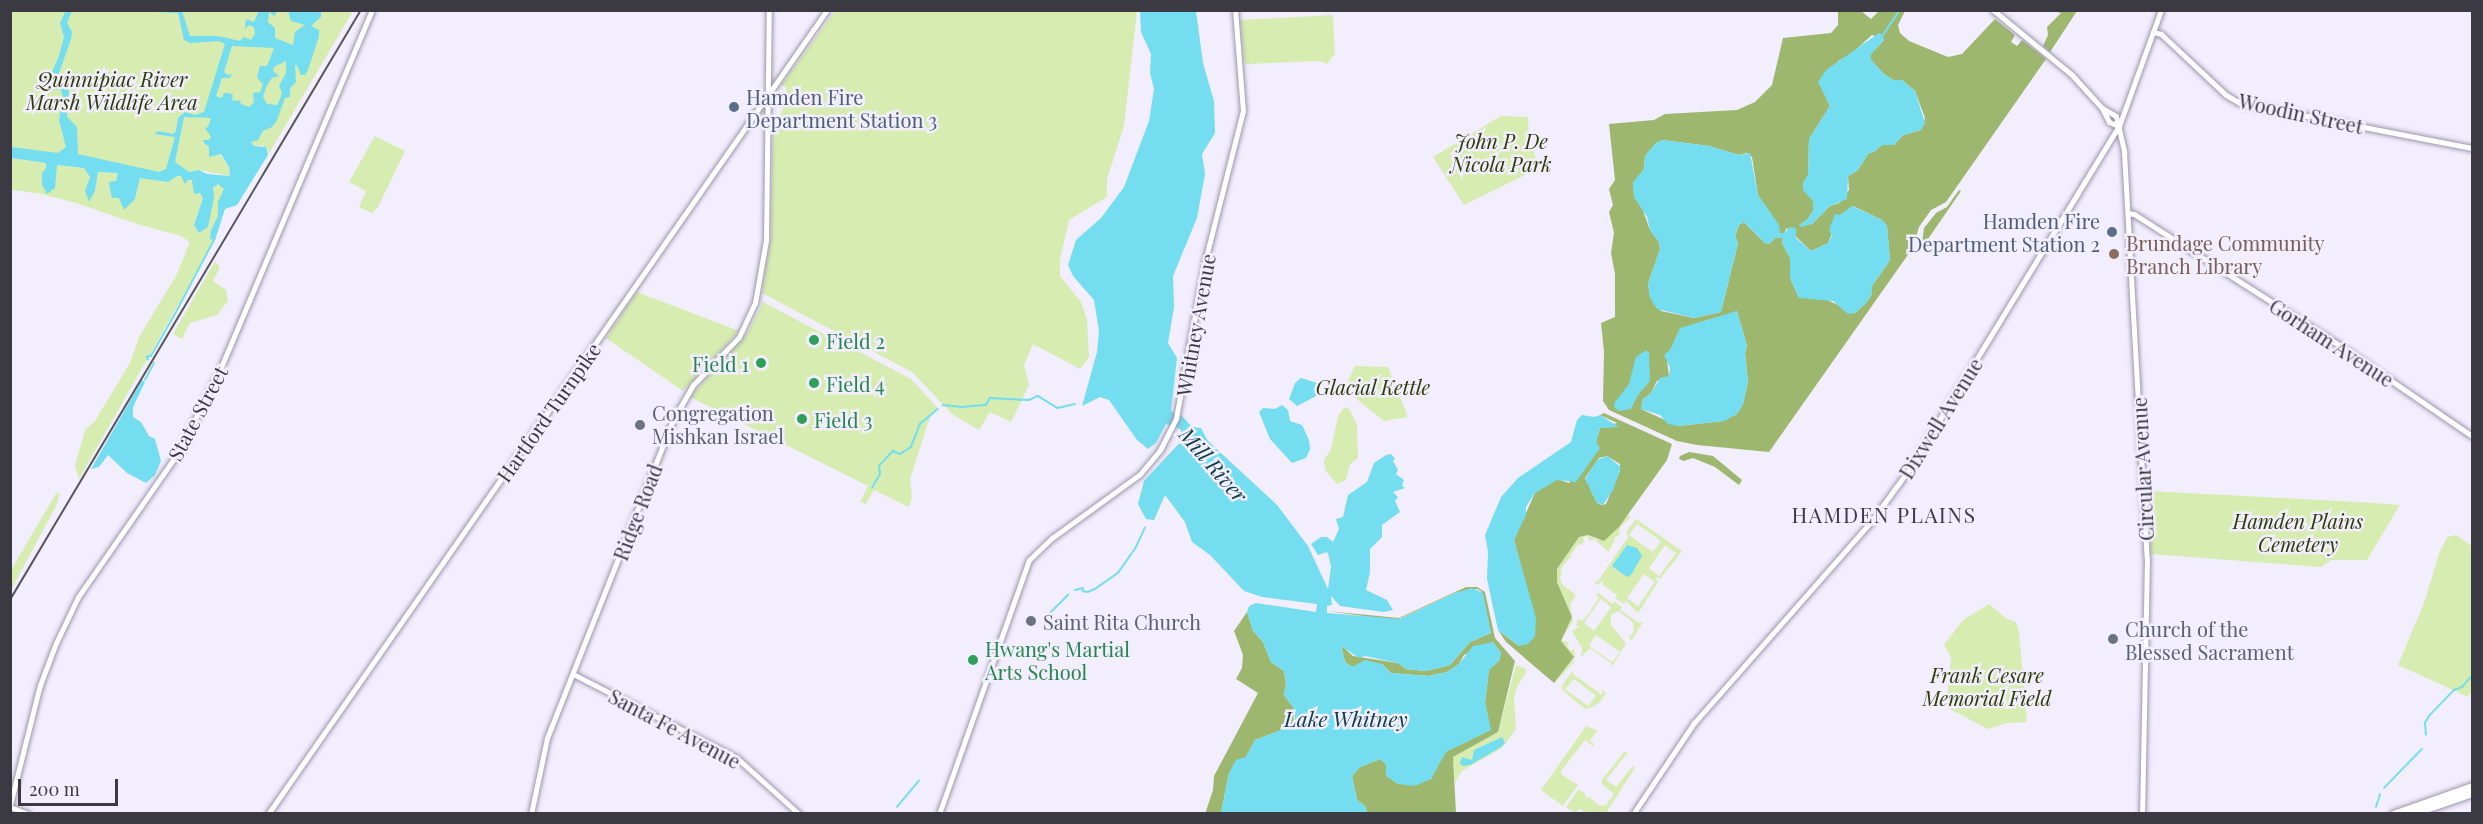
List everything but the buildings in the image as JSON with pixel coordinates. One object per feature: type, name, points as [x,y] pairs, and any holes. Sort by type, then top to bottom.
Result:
[{"type":"highway","points":[[2411,811],[2472,786]]},
{"type":"highway","points":[[2397,812],[2411,811],[2472,793]]},
{"type":"main road","name":"State Street","points":[[10,806],[40,685],[56,644],[78,597],[179,451],[226,358],[372,10]]},
{"type":"main road","name":"Ridge Road","points":[[531,813],[544,746],[680,405],[693,385],[736,341],[752,310],[766,240],[769,10]]},
{"type":"main road","name":"Hartford Turnpike","points":[[268,813],[827,10]]},
{"type":"main road","name":"Whitney Avenue","points":[[939,813],[1029,560],[1052,537],[1140,474],[1160,450],[1178,413],[1205,261],[1244,111],[1235,10]]},
{"type":"main road","points":[[1993,10],[2072,75],[2102,108],[2114,113],[2119,126]]},
{"type":"main road","name":"Dixwell Avenue","points":[[1633,813],[1694,723],[1891,496],[2119,126],[2161,10]]},
{"type":"main road","name":"Woodin Street","points":[[2153,32],[2161,34],[2226,95],[2240,103],[2472,148]]},
{"type":"main road","name":"Circular Avenue","points":[[2119,126],[2124,140],[2147,558],[2142,813]]},
{"type":"main road","name":"Gorham Avenue","points":[[2128,213],[2134,214],[2324,335],[2472,436]]},
{"type":"main road","name":"Santa Fe Avenue","points":[[573,674],[737,758],[799,813]]},
{"type":"main road","points":[[10,806],[28,813]]},
{"type":"green space","name":"Quinnipiac River Marsh Wildlife Area","points":[[10,11],[353,11],[268,155],[263,145],[254,146],[251,143],[263,131],[211,136],[209,152],[220,154],[229,167],[230,176],[199,170],[189,172],[175,163],[171,179],[11,151]]},
{"type":"green space","points":[[835,11],[1137,11],[1124,126],[1107,179],[1107,197],[1069,220],[1060,260],[1060,276],[1081,302],[1087,319],[1089,357],[1080,369],[1033,344],[1024,365],[1029,385],[1011,422],[990,412],[979,430],[952,414],[912,372],[762,293],[771,235],[773,116],[780,117],[785,102],[786,87],[781,85]]},
{"type":"green space","points":[[1838,11],[1861,11],[1871,19],[1879,11],[1905,11],[1898,25],[1900,33],[1909,41],[1948,57],[1962,54],[1995,19],[2015,35],[2011,42],[2017,46],[2022,40],[2046,59],[1946,202],[1931,210],[1919,227],[1912,249],[1769,452],[1677,441],[1609,410],[1603,401],[1604,352],[1601,323],[1615,317],[1615,274],[1611,253],[1614,233],[1609,212],[1613,205],[1609,189],[1615,180],[1609,124],[1654,120],[1665,114],[1737,110],[1755,102],[1772,85],[1783,38],[1831,33],[1838,25]],"holes":[[[1872,35],[1884,40],[1871,54],[1871,60],[1884,74],[1893,80],[1902,80],[1915,91],[1925,118],[1921,130],[1903,135],[1894,145],[1882,145],[1869,153],[1857,171],[1848,176],[1849,190],[1839,203],[1830,206],[1812,224],[1799,225],[1807,220],[1813,211],[1813,201],[1804,190],[1803,183],[1808,176],[1809,139],[1830,106],[1826,98],[1838,61],[1851,54]],[[1662,140],[1709,146],[1739,155],[1747,153],[1752,157],[1758,195],[1777,223],[1780,233],[1784,233],[1787,228],[1811,251],[1828,243],[1840,215],[1853,206],[1882,220],[1887,226],[1890,260],[1872,286],[1872,294],[1866,303],[1855,313],[1823,298],[1799,298],[1790,278],[1790,258],[1782,243],[1783,238],[1775,238],[1766,244],[1744,222],[1739,225],[1735,236],[1738,243],[1721,312],[1694,318],[1661,311],[1650,297],[1648,284],[1660,249],[1659,242],[1650,230],[1641,205],[1634,197],[1634,182],[1644,169],[1645,156],[1656,143]],[[1737,311],[1747,346],[1745,353],[1748,382],[1743,404],[1737,414],[1723,421],[1678,426],[1641,409],[1643,399],[1651,393],[1657,381],[1669,376],[1667,360],[1677,335]]]},
{"type":"green space","points":[[2053,11],[2077,11],[2050,52],[2043,46],[2048,35],[2047,27],[2061,13]]},
{"type":"green space","points":[[1333,15],[1335,54],[1327,64],[1320,61],[1245,64],[1240,20]]},
{"type":"green space","name":"John P. De Nicola Park","points":[[1501,116],[1528,117],[1529,137],[1539,168],[1464,205],[1433,157]]},
{"type":"green space","points":[[375,136],[405,151],[378,207],[372,213],[359,207],[366,191],[349,182]]},
{"type":"green space","points":[[11,158],[46,163],[55,188],[56,165],[84,168],[90,177],[85,191],[95,191],[98,172],[118,173],[116,181],[119,198],[135,200],[140,178],[182,176],[192,180],[203,198],[194,225],[199,233],[208,227],[214,185],[221,185],[224,189],[218,216],[211,230],[210,239],[215,240],[79,479],[75,466],[85,430],[95,421],[130,363],[139,337],[176,276],[190,242],[181,236],[76,203],[38,193],[11,190]]},
{"type":"green space","points":[[1959,190],[1961,191],[1928,239],[1922,244],[1924,228],[1936,213],[1947,207]]},
{"type":"green space","points":[[215,261],[220,267],[213,281],[226,290],[228,301],[217,315],[190,323],[182,339],[173,334]]},
{"type":"green space","points":[[637,292],[739,331],[683,391],[606,338]]},
{"type":"green space","points":[[763,302],[839,344],[846,345],[911,379],[937,407],[930,417],[910,479],[912,497],[909,507],[874,490],[866,504],[860,502],[868,486],[690,397],[748,332]]},
{"type":"green space","name":"Glacial Kettle","points":[[1355,366],[1388,367],[1408,417],[1384,421],[1344,389]]},
{"type":"green space","points":[[1348,407],[1357,425],[1358,458],[1350,464],[1346,480],[1337,484],[1325,470],[1324,460],[1331,449],[1338,416],[1344,408]]},
{"type":"green space","points":[[1604,413],[1672,444],[1667,460],[1619,527],[1604,541],[1588,535],[1579,537],[1557,569],[1557,582],[1572,617],[1561,641],[1574,657],[1554,683],[1506,642],[1498,630],[1519,646],[1533,625],[1532,607],[1514,540],[1535,493],[1557,479],[1569,483],[1596,442],[1600,428],[1617,423],[1600,415]],"holes":[[[1607,456],[1620,464],[1620,471],[1606,504],[1597,503],[1585,478],[1599,458]]]},
{"type":"green space","points":[[1689,452],[1713,456],[1742,480],[1739,485],[1715,467],[1693,458],[1684,461],[1679,459],[1680,456]]},
{"type":"green space","name":"Hamden Plains Cemetery","points":[[2147,491],[2400,505],[2367,560],[2331,560],[2321,567],[2151,554]]},
{"type":"green space","points":[[57,492],[60,494],[56,506],[11,590],[11,570]]},
{"type":"green space","points":[[1628,515],[1631,517],[1620,528],[1619,537],[1616,536],[1609,552],[1594,539],[1589,541],[1588,536],[1583,537],[1584,542],[1581,545],[1578,544],[1570,556],[1572,558],[1568,559],[1560,570],[1563,585],[1576,595],[1570,604],[1573,621],[1563,637],[1572,617],[1557,582],[1557,569],[1579,537],[1588,535],[1597,540],[1619,527]]},
{"type":"green space","points":[[1636,519],[1682,551],[1660,579],[1655,577],[1658,582],[1638,613],[1626,601],[1624,604],[1615,598],[1617,595],[1603,585],[1603,581],[1597,585],[1594,582],[1598,581],[1628,537],[1626,532]],"holes":[[[1637,524],[1661,541],[1653,552],[1629,535]],[[1665,545],[1676,553],[1659,576],[1649,568]],[[1644,574],[1655,582],[1638,606],[1627,598]]]},
{"type":"green space","points":[[2456,535],[2472,546],[2472,690],[2468,697],[2398,665],[2424,603],[2439,554],[2447,537]]},
{"type":"green space","points":[[1466,587],[1477,587],[1485,592],[1495,638],[1515,661],[1498,732],[1453,757],[1456,813],[1367,813],[1365,806],[1357,800],[1352,776],[1360,767],[1380,759],[1386,764],[1387,776],[1398,784],[1431,779],[1445,752],[1490,730],[1485,702],[1489,669],[1499,661],[1501,653],[1493,642],[1464,655],[1459,664],[1447,672],[1428,676],[1391,673],[1382,664],[1352,667],[1345,662],[1341,645],[1353,656],[1398,663],[1406,669],[1426,671],[1450,665],[1470,642],[1491,633],[1481,591],[1477,589],[1455,593],[1399,619],[1327,611],[1399,618]]},
{"type":"green space","points":[[1599,593],[1612,604],[1614,601],[1622,607],[1620,610],[1639,623],[1643,622],[1631,641],[1629,637],[1634,632],[1633,622],[1618,611],[1611,615],[1611,625],[1626,643],[1612,667],[1612,664],[1590,648],[1581,657],[1582,648],[1572,631],[1579,627],[1576,625],[1578,619],[1583,620],[1599,598],[1596,595]],"holes":[[[1601,599],[1611,607],[1594,631],[1584,623]],[[1596,635],[1620,652],[1612,662],[1589,646]]]},
{"type":"green space","name":"Frank Cesare Memorial Field","points":[[1989,604],[2007,619],[2016,622],[2019,632],[2027,722],[2006,723],[1988,729],[1946,707],[1951,657],[1944,645],[1963,620]]},
{"type":"green space","points":[[1247,612],[1253,631],[1263,642],[1271,662],[1284,671],[1286,683],[1284,695],[1293,707],[1294,725],[1255,740],[1246,757],[1229,773],[1221,813],[1205,814],[1213,790],[1214,776],[1258,693],[1236,679],[1242,668],[1243,655],[1234,631]]},
{"type":"green space","points":[[1561,640],[1569,643],[1567,646],[1571,651],[1574,649],[1575,656],[1573,663],[1554,683],[1574,658]]},
{"type":"green space","points":[[1516,665],[1526,669],[1526,672],[1517,687],[1514,698],[1516,729],[1502,748],[1462,771],[1455,782],[1453,757],[1498,732]]},
{"type":"green space","points":[[1573,670],[1573,674],[1602,695],[1602,690],[1606,693],[1600,702],[1585,709],[1562,690],[1562,686]],"holes":[[[1574,679],[1596,696],[1588,706],[1565,689]]]},
{"type":"green space","points":[[1586,726],[1597,731],[1590,740],[1594,744],[1593,746],[1585,740],[1561,771],[1562,775],[1578,785],[1563,806],[1541,790]]},
{"type":"green space","points":[[1624,752],[1628,752],[1606,780],[1616,787],[1633,766],[1635,768],[1606,813],[1588,813],[1579,809],[1576,813],[1566,807],[1579,789],[1586,798],[1589,797],[1600,806],[1606,805],[1614,794],[1602,784],[1602,780]]},
{"type":"water","points":[[63,11],[72,11],[67,23],[72,32],[58,76],[66,83],[69,92],[67,117],[77,127],[78,154],[159,172],[166,169],[175,137],[154,134],[159,131],[173,134],[176,131],[178,118],[185,112],[195,115],[204,112],[225,44],[219,41],[190,43],[184,40],[178,13],[138,11],[182,11],[190,36],[218,36],[240,41],[244,37],[251,40],[255,34],[254,27],[249,25],[245,29],[246,19],[254,22],[259,11],[278,11],[274,16],[269,12],[268,22],[275,28],[275,38],[293,45],[295,32],[305,25],[291,21],[288,11],[321,11],[321,17],[311,26],[319,30],[319,36],[308,70],[305,75],[301,75],[297,65],[295,66],[296,82],[290,88],[290,97],[285,98],[277,120],[272,127],[263,131],[258,140],[251,142],[254,146],[266,147],[268,155],[237,205],[225,209],[215,240],[210,239],[211,230],[218,216],[218,202],[224,189],[218,184],[213,188],[214,198],[208,227],[199,233],[194,225],[203,198],[200,193],[194,194],[192,180],[188,180],[185,184],[181,176],[168,182],[140,178],[135,199],[124,210],[119,198],[112,198],[110,189],[109,182],[116,181],[118,173],[98,172],[95,191],[89,202],[85,191],[90,177],[84,168],[57,165],[55,188],[47,194],[42,185],[42,173],[46,168],[46,163],[11,158],[11,147],[58,153],[66,147],[59,120],[63,97],[61,90],[50,89],[47,77],[42,76],[52,72],[59,56],[64,37],[60,23],[65,12]],"holes":[[[232,46],[274,48],[267,66],[260,66],[257,77],[263,85],[260,92],[253,93],[254,102],[249,107],[241,104],[240,101],[232,100],[233,95],[229,93],[224,93],[222,98],[216,96],[222,78],[230,78],[232,74],[228,75],[224,72]],[[286,61],[286,73],[279,86],[282,92],[277,105],[267,104],[263,97],[272,78],[279,76],[273,71],[274,67]],[[184,117],[211,118],[208,127],[205,128],[211,137],[209,140],[203,140],[209,147],[209,157],[221,154],[229,167],[230,176],[207,174],[199,170],[189,172],[175,162]]]},
{"type":"water","name":"Lake Whitney","points":[[1140,11],[1196,11],[1203,63],[1214,101],[1215,133],[1202,154],[1205,174],[1197,218],[1173,276],[1174,307],[1168,343],[1177,358],[1171,411],[1183,417],[1192,427],[1201,428],[1208,441],[1277,505],[1308,546],[1328,589],[1331,567],[1329,557],[1327,552],[1318,555],[1311,544],[1321,537],[1327,537],[1333,542],[1339,529],[1336,519],[1343,517],[1348,495],[1367,482],[1374,463],[1386,455],[1391,454],[1395,458],[1393,461],[1398,470],[1396,474],[1404,480],[1402,486],[1405,488],[1393,492],[1398,497],[1395,501],[1400,512],[1382,525],[1382,537],[1370,549],[1370,572],[1366,590],[1387,600],[1393,610],[1384,612],[1340,606],[1331,596],[1332,605],[1327,606],[1327,613],[1400,619],[1455,593],[1472,588],[1483,593],[1491,633],[1470,642],[1450,665],[1426,671],[1406,669],[1398,663],[1365,656],[1359,658],[1341,646],[1345,662],[1352,667],[1365,660],[1382,664],[1391,673],[1428,676],[1447,672],[1459,664],[1473,646],[1493,642],[1501,653],[1499,661],[1489,670],[1485,702],[1491,730],[1446,752],[1431,779],[1415,786],[1398,784],[1386,776],[1386,765],[1380,759],[1360,767],[1352,776],[1357,800],[1365,806],[1367,813],[1221,813],[1229,773],[1236,760],[1246,757],[1255,740],[1294,725],[1295,718],[1293,707],[1284,695],[1286,683],[1284,671],[1271,662],[1263,642],[1253,631],[1247,612],[1249,606],[1256,603],[1316,612],[1317,604],[1262,597],[1244,591],[1210,555],[1192,542],[1185,522],[1165,495],[1154,520],[1146,519],[1138,504],[1144,481],[1184,438],[1180,429],[1166,424],[1156,443],[1148,449],[1137,440],[1109,400],[1100,397],[1082,406],[1097,352],[1099,331],[1094,300],[1073,276],[1068,265],[1076,240],[1101,218],[1124,187],[1149,121],[1154,89],[1150,73],[1151,54],[1141,32]]},
{"type":"water","points":[[1879,33],[1883,35],[1884,40],[1871,54],[1871,60],[1884,74],[1893,80],[1902,80],[1915,91],[1925,123],[1921,130],[1903,135],[1894,145],[1882,145],[1869,153],[1857,171],[1848,176],[1847,199],[1830,206],[1812,224],[1801,227],[1799,225],[1807,220],[1813,211],[1813,201],[1803,190],[1803,182],[1808,175],[1809,139],[1830,106],[1818,82],[1826,70]]},
{"type":"water","points":[[1662,140],[1709,146],[1739,155],[1750,153],[1758,195],[1779,225],[1780,233],[1784,233],[1790,227],[1796,228],[1796,238],[1811,251],[1828,243],[1832,236],[1829,230],[1835,214],[1840,215],[1852,206],[1882,220],[1887,226],[1890,260],[1872,286],[1872,294],[1866,303],[1855,313],[1848,314],[1833,301],[1799,298],[1790,278],[1790,258],[1782,243],[1783,238],[1775,238],[1766,244],[1744,222],[1739,225],[1735,235],[1738,243],[1721,312],[1694,318],[1657,309],[1650,298],[1648,284],[1660,249],[1659,242],[1650,230],[1647,217],[1634,197],[1633,182],[1644,169],[1645,156],[1656,143]]},
{"type":"water","points":[[1737,311],[1747,346],[1745,353],[1748,382],[1743,404],[1737,414],[1724,421],[1678,426],[1668,424],[1660,415],[1641,409],[1643,399],[1651,393],[1660,378],[1669,376],[1670,368],[1664,355],[1670,350],[1680,328]]},
{"type":"water","points":[[1646,350],[1649,353],[1650,381],[1638,395],[1631,409],[1619,411],[1614,407],[1615,402],[1629,384],[1636,357]]},
{"type":"water","points":[[1301,378],[1317,383],[1318,395],[1297,406],[1289,399],[1295,383]]},
{"type":"water","points":[[142,380],[145,382],[133,407],[133,417],[141,422],[149,436],[155,439],[161,461],[155,475],[146,483],[127,473],[108,455],[99,467],[91,469]]},
{"type":"water","points":[[1282,405],[1288,410],[1290,421],[1302,425],[1309,440],[1310,449],[1306,458],[1292,463],[1270,439],[1259,412],[1263,408],[1275,409]]},
{"type":"water","points":[[1582,415],[1594,417],[1600,415],[1619,427],[1600,428],[1596,442],[1600,448],[1576,482],[1557,480],[1535,493],[1526,507],[1526,515],[1514,540],[1536,618],[1535,636],[1528,644],[1519,646],[1498,630],[1487,579],[1488,552],[1485,535],[1501,497],[1518,478],[1571,442],[1577,420]]},
{"type":"water","points":[[1607,456],[1621,467],[1613,490],[1603,505],[1597,503],[1585,479],[1597,460]]},
{"type":"water","points":[[1627,545],[1637,548],[1642,556],[1631,575],[1627,577],[1612,566]]},
{"type":"water","points":[[1502,737],[1505,743],[1501,747],[1470,765],[1463,766],[1460,763],[1462,757],[1472,760],[1474,750]]},
{"type":"waterway","points":[[1883,35],[1900,10]]},
{"type":"waterway","points":[[148,360],[147,357],[151,356],[214,240]]},
{"type":"waterway","points":[[145,380],[154,363]]},
{"type":"waterway","points":[[943,405],[962,407],[986,405],[990,398],[1029,400],[1038,396],[1058,408],[1075,404]]},
{"type":"waterway","points":[[872,488],[880,474],[879,466],[893,451],[900,454],[911,447],[920,424],[938,409]]},
{"type":"waterway","points":[[1075,590],[1083,588],[1083,591],[1088,592],[1118,573],[1136,547],[1145,528]]},
{"type":"waterway","points":[[1049,614],[1068,595]]},
{"type":"waterway","points":[[2426,735],[2425,723],[2429,716],[2454,690],[2462,687],[2472,676]]},
{"type":"waterway","points":[[2384,788],[2422,749]]},
{"type":"waterway","points":[[897,807],[919,781]]},
{"type":"waterway","points":[[2376,807],[2380,795]]},
{"type":"railway","points":[[10,600],[361,10]]},
{"type":"place","name":"Hamden Fire Department Station 3","points":[[734,107]]},
{"type":"place","name":"Hamden Fire Department Station 2","points":[[2112,232]]},
{"type":"place","name":"Brundage Community Branch Library","points":[[2114,254]]},
{"type":"place","name":"Field 2","points":[[814,340]]},
{"type":"place","name":"Field 1","points":[[761,363]]},
{"type":"place","name":"Field 4","points":[[814,383]]},
{"type":"place","name":"Field 3","points":[[802,419]]},
{"type":"place","name":"Congregation Mishkan Israel","points":[[640,425]]},
{"type":"place","name":"Saint Rita Church","points":[[1031,621]]},
{"type":"place","name":"Church of the Blessed Sacrament","points":[[2113,639]]},
{"type":"place","name":"Hwang's Martial Arts School","points":[[973,660]]},
{"type":"district","name":"HAMDEN PLAINS","points":[[1884,514]]},
{"type":"water label","name":"Mill River","points":[[1214,464]]}]
